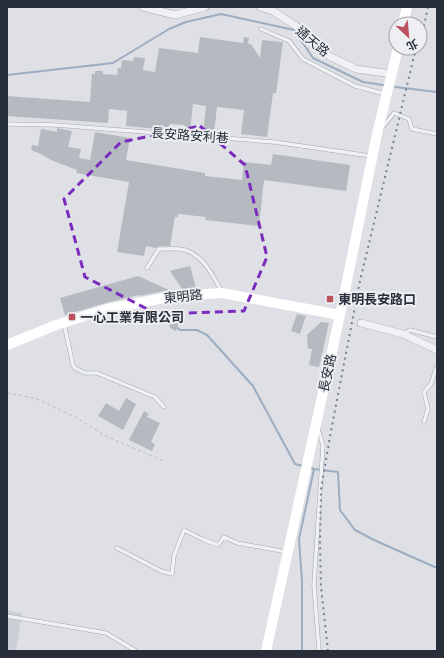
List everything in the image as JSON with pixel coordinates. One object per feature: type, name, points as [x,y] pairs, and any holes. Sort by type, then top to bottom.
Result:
[{"type":"main road","points":[[387,94],[396,56]]},
{"type":"main road","name":"長安路","points":[[266,651],[340,315],[372,156],[387,94]]},
{"type":"main road","name":"東明路","points":[[7,345],[64,323],[107,309],[175,296],[222,293],[340,315]]},
{"type":"street","points":[[143,7],[175,15],[205,7]]},
{"type":"street","name":"通天路","points":[[260,7],[273,11],[296,26],[330,56],[356,69],[392,74]]},
{"type":"street","points":[[361,323],[403,334],[437,350]]},
{"type":"lane","points":[[261,29],[289,41],[303,60],[355,86],[387,94]]},
{"type":"lane","points":[[377,134],[394,113],[409,119],[412,129],[437,134]]},
{"type":"lane","name":"長安路安利巷","points":[[7,124],[55,125],[274,142],[372,156]]},
{"type":"lane","points":[[147,268],[159,250],[185,250],[199,258],[207,266],[222,293]]},
{"type":"lane","points":[[64,323],[73,365],[75,368],[85,373],[97,373],[155,397],[164,407]]},
{"type":"lane","points":[[403,334],[410,330],[437,336]]},
{"type":"lane","points":[[424,422],[428,409],[424,392],[431,384],[437,366]]},
{"type":"lane","points":[[316,424],[323,445],[314,585],[319,651]]},
{"type":"lane","points":[[117,548],[160,571],[172,574],[174,556],[184,530],[218,545],[224,537],[237,543],[288,553]]},
{"type":"lane","points":[[7,616],[106,633],[136,651]]},
{"type":"path","points":[[7,393],[35,398],[77,418],[107,437],[164,462]]},
{"type":"highlighted area","points":[[200,126],[245,165],[267,257],[244,311],[157,314],[85,277],[64,199],[121,142]]},
{"type":"shaded area","points":[[7,610],[22,613],[16,651],[7,651]]},
{"type":"building","points":[[200,37],[243,43],[244,37],[249,38],[248,44],[251,44],[260,58],[262,40],[283,42],[276,93],[273,93],[267,137],[241,134],[244,110],[217,107],[214,134],[203,133],[206,106],[193,104],[190,132],[184,131],[185,125],[170,124],[169,130],[126,126],[127,111],[109,109],[108,123],[7,116],[7,96],[90,102],[92,74],[95,74],[95,71],[103,71],[103,74],[117,75],[118,68],[121,68],[122,60],[133,61],[134,57],[145,58],[143,70],[155,72],[159,48],[198,53]]},
{"type":"building","points":[[57,128],[72,131],[68,147],[81,149],[79,158],[90,160],[95,132],[130,138],[126,160],[205,173],[205,176],[242,180],[244,162],[271,165],[273,154],[350,165],[346,191],[264,180],[259,226],[205,220],[206,217],[178,214],[178,217],[175,217],[170,246],[159,246],[156,248],[146,246],[144,256],[117,252],[129,182],[76,173],[77,170],[31,150],[32,145],[38,146],[41,129],[57,132]]},
{"type":"building","points":[[190,266],[196,288],[182,289],[170,271]]},
{"type":"building","points":[[138,276],[169,290],[139,295],[65,315],[60,298]]},
{"type":"building","points":[[174,310],[179,311],[178,314],[182,315],[176,331],[169,326]]},
{"type":"building","points":[[297,314],[306,316],[300,334],[291,331]]},
{"type":"building","points":[[321,322],[329,323],[319,367],[309,365],[312,349],[308,349],[307,335]]},
{"type":"building","points":[[126,398],[136,404],[123,430],[98,416],[106,403],[119,411]]},
{"type":"building","points":[[144,411],[149,414],[147,417],[160,423],[151,442],[155,444],[152,451],[129,440]]},
{"type":"waterway","points":[[7,75],[113,63],[169,29],[186,22],[221,14],[294,30],[313,58],[363,82],[383,85]]},
{"type":"waterway","points":[[395,87],[437,92]]},
{"type":"waterway","points":[[125,312],[168,320],[172,323]]},
{"type":"waterway","points":[[175,326],[180,330],[197,330],[207,335],[253,386],[295,464],[303,466]]},
{"type":"waterway","points":[[302,651],[302,581],[299,539],[314,469],[309,467]]},
{"type":"waterway","points":[[314,469],[338,472],[340,510],[355,530],[437,568]]},
{"type":"railway","points":[[426,16],[428,7]]},
{"type":"railway","points":[[328,651],[321,587],[321,489],[360,281],[414,56]]},
{"type":"place","name":"東明長安路口","points":[[330,299]]},
{"type":"place","name":"一心工業有限公司","points":[[72,317]]}]
